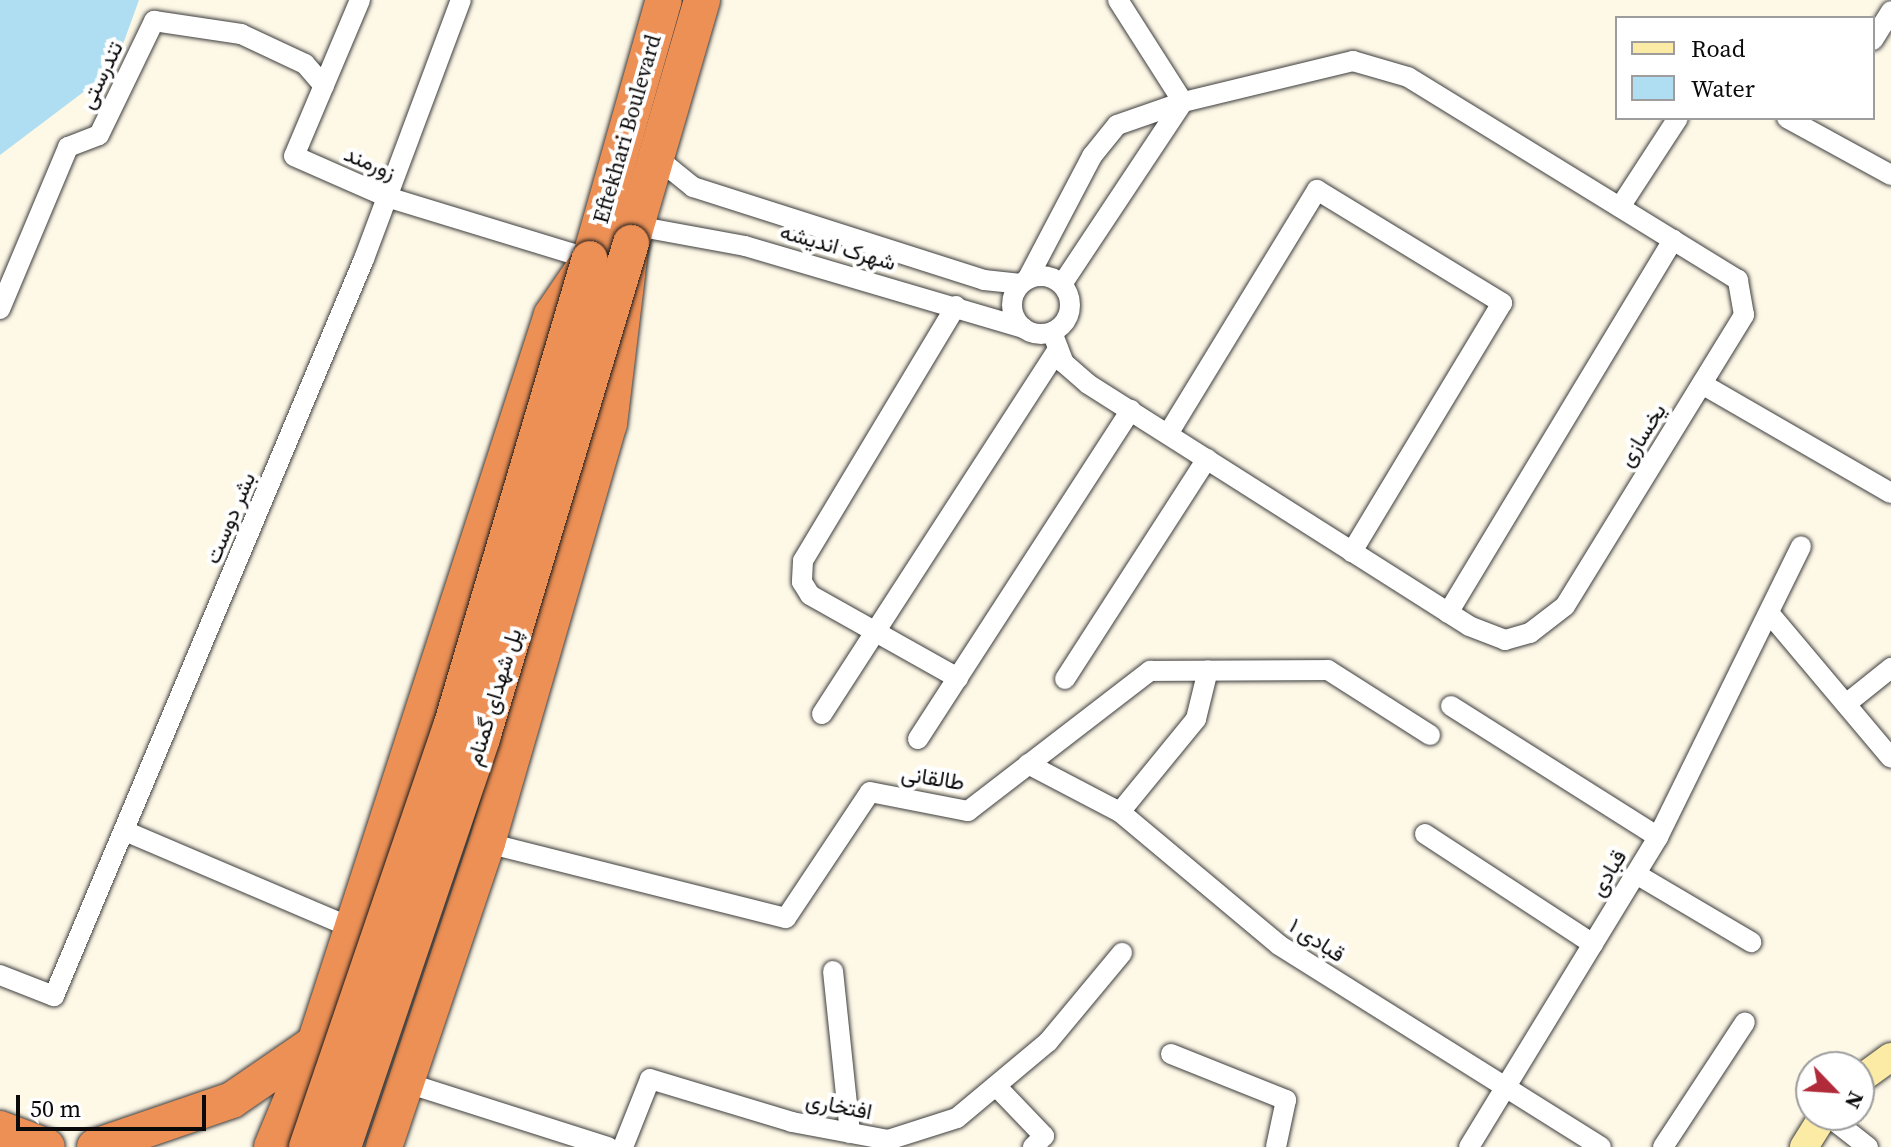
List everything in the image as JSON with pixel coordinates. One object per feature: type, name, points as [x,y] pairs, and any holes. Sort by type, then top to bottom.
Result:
[{"type":"highway","name":"Eftekhari Boulevard","points":[[590,259],[664,0]]},
{"type":"highway","name":"Eftekhari Boulevard","points":[[633,235],[702,0]]},
{"type":"highway","points":[[384,1147],[487,843],[609,424],[633,235]]},
{"type":"highway","name":"پل شهدای گمنام","points":[[343,1147],[482,738],[633,235]]},
{"type":"highway","points":[[272,1147],[315,1043],[552,315],[590,259]]},
{"type":"highway","name":"پل شهدای گمنام","points":[[307,1147],[451,727],[590,259]]},
{"type":"highway","points":[[380,842],[385,870],[416,898],[439,902],[472,889]]},
{"type":"highway","points":[[315,1043],[325,1078],[354,1098],[372,1099],[404,1082]]},
{"type":"highway","points":[[95,1147],[232,1100],[315,1043]]},
{"type":"highway","points":[[0,1129],[47,1147]]},
{"type":"street","name":"زورمند","points":[[360,0],[294,156],[387,197],[590,259]]},
{"type":"street","name":"بشر دوست","points":[[0,975],[54,996],[387,197],[461,0]]},
{"type":"street","points":[[1062,284],[1183,102],[1118,0]]},
{"type":"street","points":[[1875,37],[1891,11]]},
{"type":"street","name":"تندرستی","points":[[0,309],[68,147],[99,135],[154,21],[241,34],[305,64],[324,86]]},
{"type":"street","name":"یخسازی","points":[[1025,281],[1092,156],[1117,125],[1183,102],[1353,61],[1408,77],[1738,280],[1744,315],[1565,606],[1530,633],[1505,640],[1448,613],[1088,384],[1055,341]]},
{"type":"street","points":[[1620,207],[1677,120]]},
{"type":"street","points":[[1791,120],[1891,175]]},
{"type":"street","name":"شهرک اندیشه","points":[[656,157],[693,187],[984,280],[1025,281]]},
{"type":"street","points":[[1168,434],[1317,190],[1502,303],[1352,552]]},
{"type":"street","name":"شهرک اندیشه","points":[[633,235],[862,278],[1023,328]]},
{"type":"street","points":[[1448,613],[1673,240]]},
{"type":"street","points":[[862,278],[873,245]]},
{"type":"street","points":[[822,714],[1055,341],[1070,310],[1062,284],[1046,276],[1025,281],[1013,311],[1023,328],[1055,341]]},
{"type":"street","points":[[956,306],[803,561],[810,595],[958,678]]},
{"type":"street","points":[[1702,384],[1891,493]]},
{"type":"street","points":[[918,739],[1131,410]]},
{"type":"street","points":[[1065,679],[1207,459]]},
{"type":"street","name":"قبادی","points":[[1469,1147],[1658,837],[1801,546]]},
{"type":"street","points":[[1769,613],[1891,758]]},
{"type":"street","points":[[1846,704],[1891,668]]},
{"type":"street","points":[[1120,812],[1196,719],[1208,670]]},
{"type":"street","name":"طالقانی","points":[[487,843],[786,918],[870,792],[968,811],[1150,671],[1328,670],[1430,735]]},
{"type":"street","points":[[1451,706],[1658,837]]},
{"type":"street","name":"قبادی ۱","points":[[1028,764],[1120,812],[1279,945],[1601,1147]]},
{"type":"street","points":[[125,831],[352,928]]},
{"type":"street","points":[[1425,834],[1593,944]]},
{"type":"street","points":[[1636,874],[1751,942]]},
{"type":"street","name":"افتخاری","points":[[623,1147],[650,1079],[850,1133],[888,1140],[957,1118],[1048,1042],[1122,953]]},
{"type":"street","points":[[833,971],[850,1133]]},
{"type":"street","points":[[1663,1147],[1745,1022]]},
{"type":"street","points":[[1171,1054],[1286,1100],[1276,1147]]},
{"type":"street","points":[[404,1082],[608,1147]]},
{"type":"street","points":[[997,1087],[1044,1136],[1033,1147]]},
{"type":"street","points":[[1847,1131],[1868,1147]]},
{"type":"water","points":[[0,0],[139,0],[114,69],[0,155]]}]
